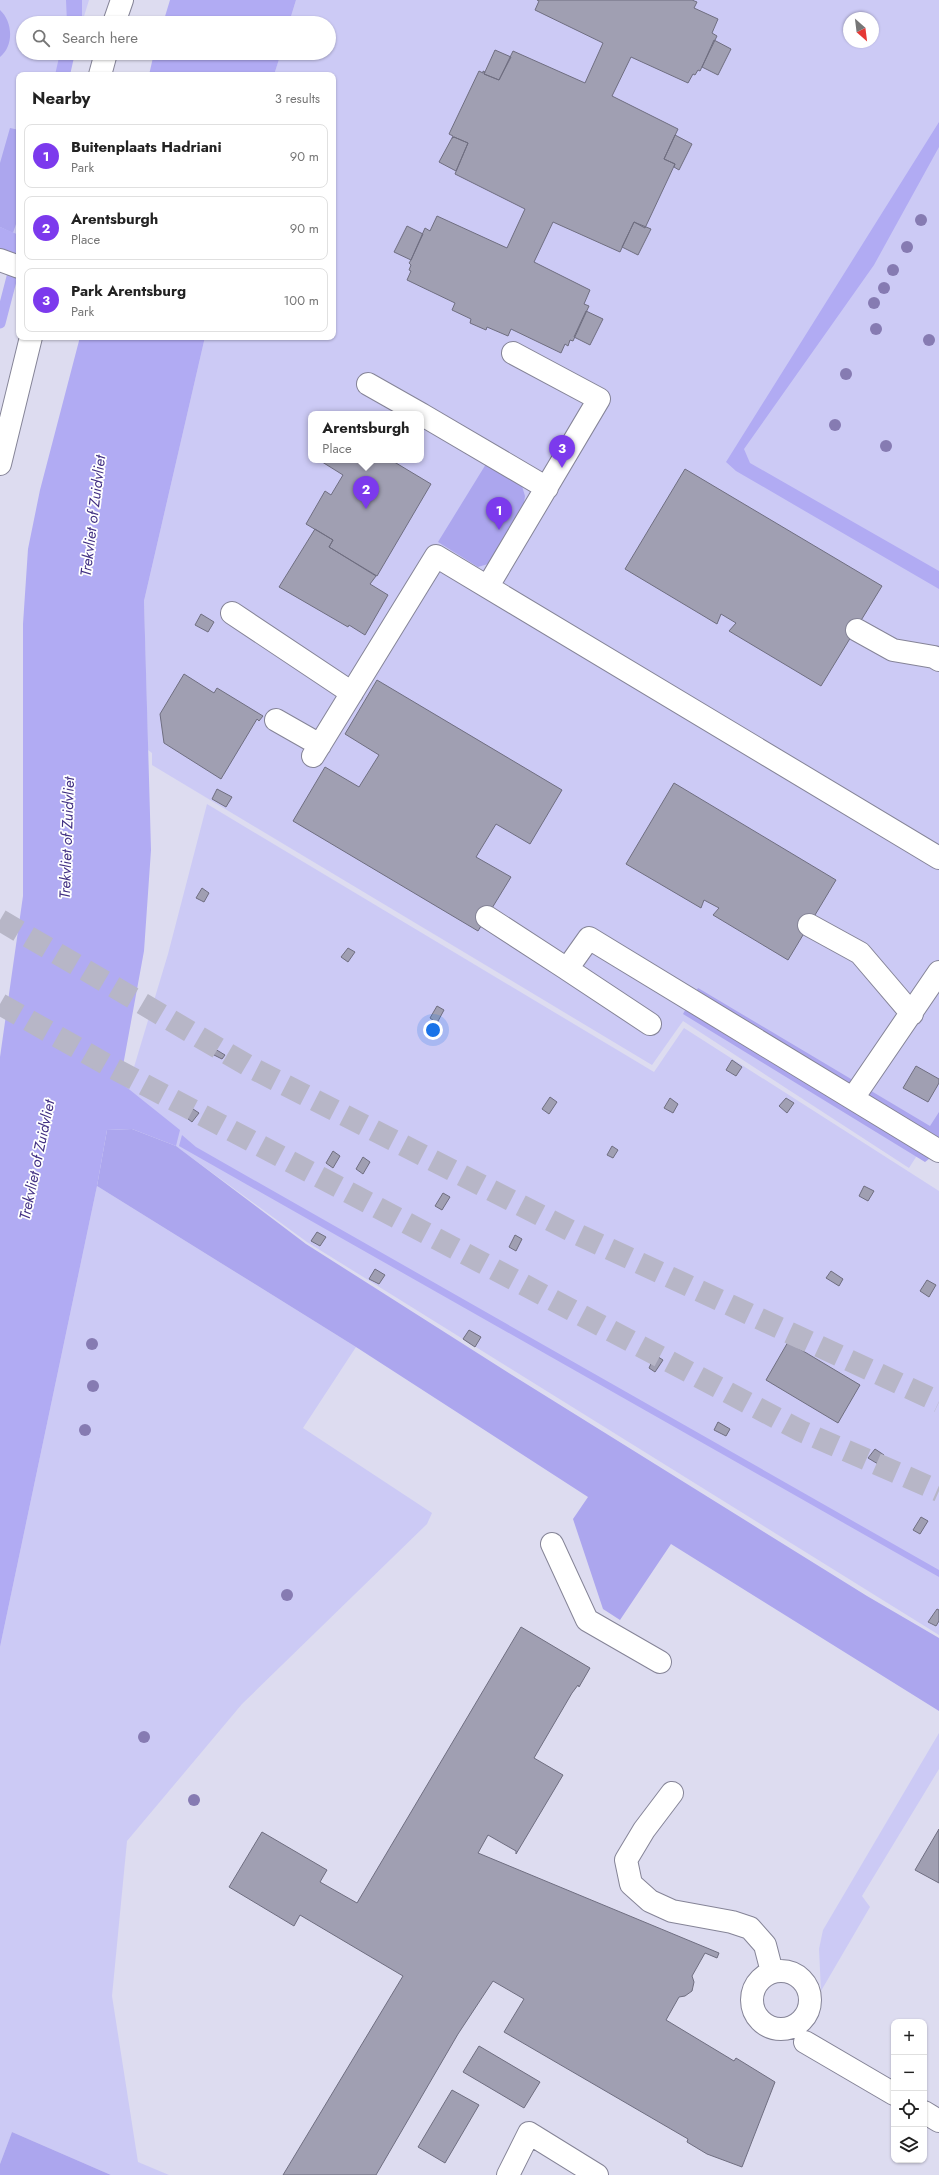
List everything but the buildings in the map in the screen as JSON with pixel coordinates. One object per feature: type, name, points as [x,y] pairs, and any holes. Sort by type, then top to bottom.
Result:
[{"type":"street","points":[[116,16],[122,0]]},
{"type":"street","points":[[101,72],[104,60]]},
{"type":"street","points":[[0,464],[30,340]]},
{"type":"street","points":[[488,586],[599,399],[513,353]]},
{"type":"street","points":[[368,384],[416,411]]},
{"type":"street","points":[[424,416],[547,488]]},
{"type":"street","points":[[276,720],[316,751],[436,556],[939,858]]},
{"type":"street","points":[[232,613],[352,693]]},
{"type":"street","points":[[857,630],[893,650],[934,657],[939,660]]},
{"type":"street","points":[[487,918],[650,1024]]},
{"type":"street","points":[[809,925],[860,953],[912,1014]]},
{"type":"street","points":[[567,969],[589,938],[930,1146]]},
{"type":"street","points":[[853,1098],[912,1014],[939,972]]},
{"type":"street","points":[[552,1544],[588,1620],[660,1662]]},
{"type":"street","points":[[672,1793],[644,1830],[626,1860],[631,1884],[650,1901],[672,1911],[732,1922],[750,1928],[765,1945],[772,1972]]},
{"type":"street","points":[[806,2042],[891,2092]]},
{"type":"street","points":[[927,2114],[939,2121]]},
{"type":"street","points":[[508,2175],[528,2133],[597,2175]]},
{"type":"shaded area","points":[[0,0],[89,0],[84,16],[16,16],[16,60],[71,60],[67,72],[16,72],[16,244],[0,238]]},
{"type":"shaded area","points":[[296,0],[939,0],[939,1136],[932,1132],[909,1168],[683,1021],[652,1065],[152,765],[152,753],[148,750],[144,601],[204,340],[336,340],[336,72],[275,72],[279,60],[336,60],[336,16],[291,16]]},
{"type":"shaded area","points":[[0,10],[9,27],[10,40],[8,47],[0,57]]},
{"type":"shaded area","points":[[10,128],[16,129],[16,224],[13,233],[0,227],[0,163]]},
{"type":"shaded area","points":[[486,464],[522,486],[525,496],[524,503],[488,564],[478,567],[438,542]]},
{"type":"shaded area","points":[[207,804],[654,1072],[684,1028],[939,1191],[939,1635],[307,1242],[122,1107],[168,954]]},
{"type":"shaded area","points":[[698,988],[930,1126],[939,1112],[939,1151],[925,1162],[683,1014]]},
{"type":"shaded area","points":[[132,1129],[176,1146],[306,1244],[512,1375],[867,1596],[939,1638],[939,1711],[671,1544],[620,1620],[603,1609],[573,1519],[588,1497],[356,1347],[97,1186],[107,1130]]},
{"type":"shaded area","points":[[97,1186],[356,1347],[303,1428],[432,1513],[427,1524],[242,1704],[127,1841],[112,1996],[138,2162],[169,2175],[111,2175],[12,2132],[0,2164],[0,1647]]},
{"type":"shaded area","points":[[939,1733],[939,1769],[862,1896],[870,1907],[821,1991],[819,1949],[823,1930]]},
{"type":"shaded area","points":[[12,2132],[111,2175],[0,2175],[0,2164]]},
{"type":"water","points":[[66,0],[82,0],[82,16],[67,16]]},
{"type":"water","points":[[170,0],[296,0],[291,16],[165,16]]},
{"type":"water","points":[[58,60],[73,60],[71,72],[56,72]]},
{"type":"water","points":[[152,60],[279,60],[275,72],[150,72]]},
{"type":"water","points":[[939,122],[939,147],[874,265],[744,449],[750,463],[939,571],[939,589],[736,471],[726,462]]},
{"type":"water","points":[[0,227],[16,234],[16,255],[0,249]]},
{"type":"water","name":"Trekvliet of Zuidvliet","points":[[79,340],[204,340],[144,601],[151,850],[144,951],[120,1082],[180,1130],[176,1146],[132,1129],[107,1130],[97,1186],[0,1647],[0,1057],[23,896],[23,624],[28,549],[40,490]]},
{"type":"water","points":[[182,1135],[196,1147],[939,1570],[939,1577],[179,1146]]},
{"type":"waterway","points":[[0,323],[16,262]]},
{"type":"tunnel","points":[[0,920],[252,1068],[577,1234],[939,1402]]},
{"type":"tunnel","points":[[0,1004],[111,1067],[801,1431],[939,1491]]},
{"type":"place","name":"Park Arentsburg","points":[[562,468]]},
{"type":"place","name":"Arentsburgh","points":[[366,509]]},
{"type":"place","name":"Buitenplaats Hadriani","points":[[499,530]]}]
